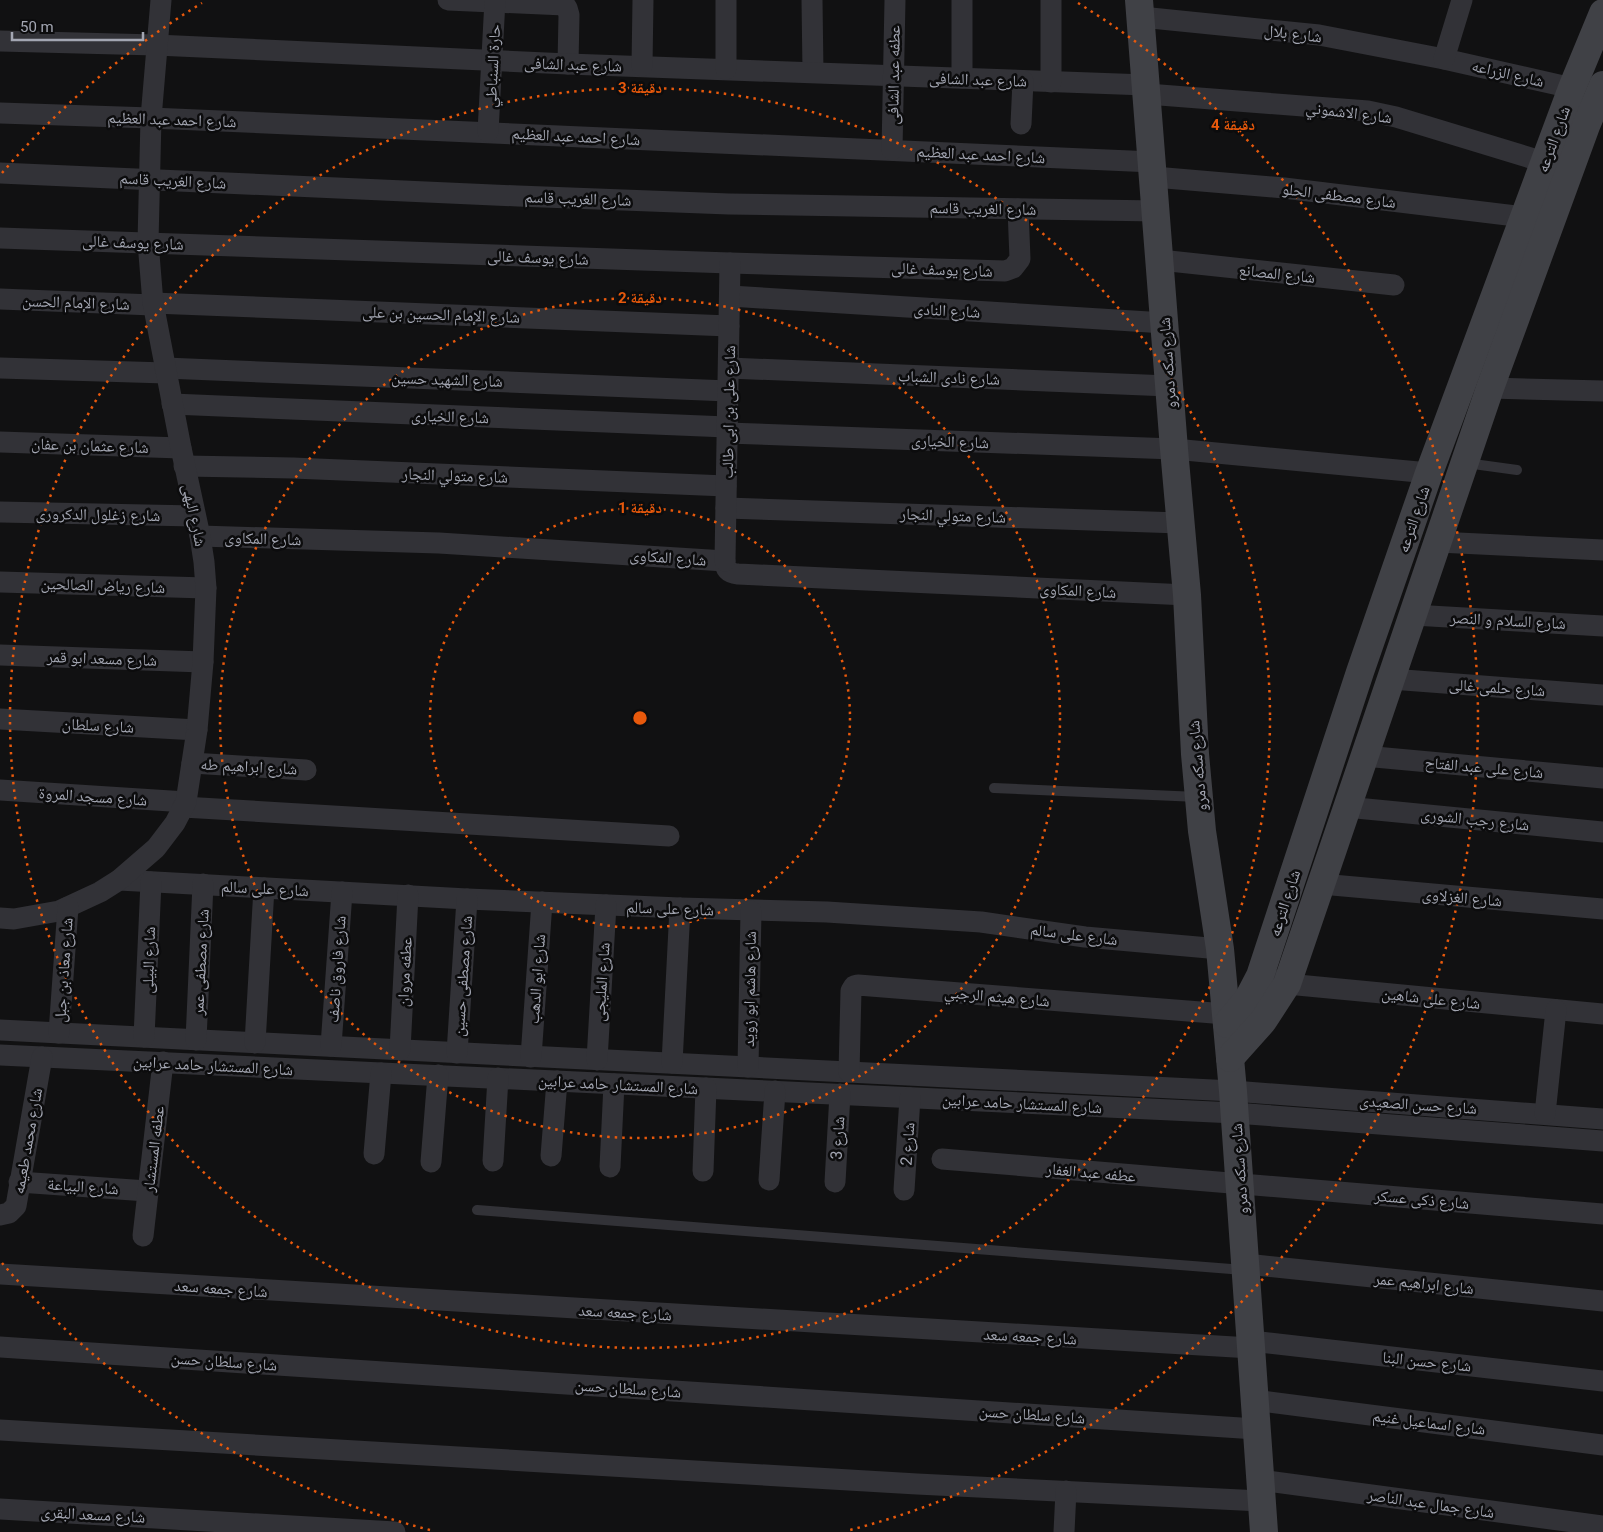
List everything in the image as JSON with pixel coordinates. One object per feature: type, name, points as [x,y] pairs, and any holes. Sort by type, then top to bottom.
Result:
[{"type":"main road","name":"شارع سكه دمرو","points":[[1140,8],[1187,595],[1195,754],[1202,831],[1220,949],[1234,1102],[1264,1532]]},
{"type":"main road","name":"شارع الترعه","points":[[1226,1019],[1248,1000],[1260,976],[1360,672],[1429,473],[1572,88],[1603,14]]},
{"type":"main road","name":"شارع الترعه","points":[[1230,1058],[1264,1021],[1287,984],[1490,388],[1586,126],[1603,85]]},
{"type":"main road","points":[[1507,264],[1534,272]]},
{"type":"street","name":"شارع البهى","points":[[0,918],[14,919],[37,916],[68,907],[100,892],[119,880],[156,848],[175,823],[185,805],[197,730],[203,662],[206,588],[198,526],[182,457],[153,304],[148,242],[151,118],[161,0]]},
{"type":"street","points":[[448,0],[565,5],[568,8],[569,15],[568,64]]},
{"type":"street","points":[[642,66],[643,0]]},
{"type":"street","points":[[726,0],[726,70]]},
{"type":"street","points":[[812,0],[813,72]]},
{"type":"street","name":"عطفه عبد الشافى","points":[[892,150],[894,0]]},
{"type":"street","points":[[962,0],[962,78]]},
{"type":"street","points":[[1051,0],[1051,82]]},
{"type":"street","points":[[1444,59],[1462,0]]},
{"type":"street","name":"حارة السنباطي","points":[[488,132],[495,1]]},
{"type":"street","name":"شارع بلال","points":[[1140,8],[1319,35],[1444,59]]},
{"type":"street","name":"شارع عبد الشافى","points":[[0,41],[962,78],[1147,89]]},
{"type":"street","name":"شارع الزراعه","points":[[1444,59],[1572,88]]},
{"type":"street","points":[[1021,124],[1024,81]]},
{"type":"street","name":"شارع الاشموني","points":[[1147,89],[1368,111],[1396,117],[1544,162]]},
{"type":"street","name":"شارع احمد عبد العظيم","points":[[0,113],[892,150],[1153,169]]},
{"type":"street","name":"شارع مصطفى الحلو","points":[[1153,169],[1284,188],[1524,217]]},
{"type":"street","name":"شارع الغريب قاسم","points":[[0,173],[729,204],[1156,211]]},
{"type":"street","name":"شارع يوسف غالى","points":[[0,238],[730,264],[1005,271],[1013,268],[1020,259],[1018,209]]},
{"type":"street","name":"شارع المصانع","points":[[1160,260],[1394,286]]},
{"type":"street","name":"شارع على بن ابى طالب","points":[[725,561],[730,264]]},
{"type":"street","name":"شارع النادى","points":[[730,296],[1165,323]]},
{"type":"street","name":"شارع الإمام الحسن","points":[[0,299],[153,304]]},
{"type":"street","name":"شارع الإمام الحسين بن على","points":[[153,304],[729,326]]},
{"type":"street","name":"شارع الشهيد حسين","points":[[0,368],[166,370],[728,391]]},
{"type":"street","name":"شارع نادى الشباب","points":[[729,368],[1169,386]]},
{"type":"street","points":[[1490,388],[1603,392]]},
{"type":"street","name":"شارع الخيارى","points":[[172,404],[1174,449],[1429,473]]},
{"type":"street","name":"شارع عثمان بن عفان","points":[[0,442],[182,457]]},
{"type":"street","name":"شارع متولي النجار","points":[[182,457],[293,468],[726,486]]},
{"type":"street","name":"شارع متولي النجار","points":[[726,508],[1180,523]]},
{"type":"street","name":"شارع زغلول الدكرورى","points":[[0,512],[198,526]]},
{"type":"street","name":"شارع المكاوى","points":[[198,526],[725,561],[725,567],[728,571],[738,574],[1187,595]]},
{"type":"street","points":[[1438,542],[1603,550]]},
{"type":"street","name":"شارع رياض الصالحين","points":[[0,582],[206,588]]},
{"type":"street","name":"شارع السلام و النصر","points":[[1413,615],[1603,626]]},
{"type":"street","name":"شارع مسعد ابو قمر","points":[[0,655],[203,662]]},
{"type":"street","name":"شارع حلمى غالى","points":[[1390,679],[1603,695]]},
{"type":"street","name":"شارع سلطان","points":[[0,719],[197,730]]},
{"type":"street","name":"شارع على عبد الفتاح","points":[[1364,756],[1603,778]]},
{"type":"street","name":"شارع ابراهيم طه","points":[[192,763],[306,770]]},
{"type":"street","name":"شارع مسجد المروة","points":[[0,790],[185,805],[669,836]]},
{"type":"street","name":"شارع رجب الشورى","points":[[1346,807],[1603,832]]},
{"type":"street","name":"شارع على سالم","points":[[119,880],[467,899],[751,911],[827,912],[981,922],[1085,937],[1220,949]]},
{"type":"street","name":"شارع البيلى","points":[[144,1038],[151,882]]},
{"type":"street","name":"شارع مصطفى عمر","points":[[196,1040],[203,884]]},
{"type":"street","name":"شارع الغزلاوى","points":[[1321,884],[1603,909]]},
{"type":"street","points":[[255,1043],[264,888]]},
{"type":"street","name":"شارع فاروق ناصف","points":[[331,1046],[342,892]]},
{"type":"street","name":"عطفه مروان","points":[[400,1050],[408,895]]},
{"type":"street","name":"شارع مصطفى حسين","points":[[457,1053],[467,899]]},
{"type":"street","name":"شارع ابو الدهب","points":[[531,1056],[542,902]]},
{"type":"street","name":"شارع المليجى","points":[[597,1060],[606,905]]},
{"type":"street","name":"شارع معاذ بن جبل","points":[[59,1033],[68,907]]},
{"type":"street","points":[[672,1063],[680,908]]},
{"type":"street","name":"شارع هاشم ابو زويد","points":[[748,1067],[751,911]]},
{"type":"street","name":"شارع على شاهين","points":[[1260,976],[1287,984],[1603,1014]]},
{"type":"street","name":"شارع هيثم الرجبي","points":[[849,1072],[851,990],[854,986],[858,985],[1226,1019]]},
{"type":"street","points":[[1545,1114],[1556,1010]]},
{"type":"street","name":"شارع المستشار حامد عرابين","points":[[0,1030],[849,1072],[1234,1102]]},
{"type":"street","name":"شارع المستشار حامد عرابين","points":[[0,1055],[910,1098],[1234,1102]]},
{"type":"street","name":"شارع محمد طعيمه","points":[[0,1214],[9,1213],[16,1206],[42,1057]]},
{"type":"street","name":"عطفه المستشار","points":[[143,1236],[163,1062]]},
{"type":"street","points":[[374,1154],[381,1073]]},
{"type":"street","points":[[431,1162],[438,1075]]},
{"type":"street","points":[[493,1161],[498,1078]]},
{"type":"street","points":[[551,1156],[557,1081]]},
{"type":"street","points":[[610,1167],[614,1084]]},
{"type":"street","points":[[703,1171],[706,1088]]},
{"type":"street","points":[[769,1180],[774,1091]]},
{"type":"street","name":"شارع 3","points":[[834,1182],[840,1094]]},
{"type":"street","name":"شارع 2","points":[[904,1190],[910,1098]]},
{"type":"street","name":"شارع حسن الصعيدى","points":[[1234,1102],[1516,1112],[1603,1119]]},
{"type":"street","name":"شارع حسن الصعيدى","points":[[1234,1102],[1603,1141]]},
{"type":"street","points":[[1514,1133],[1516,1112]]},
{"type":"street","name":"عطفه عبد الغفار","points":[[942,1159],[1240,1185]]},
{"type":"street","name":"شارع البياعة","points":[[19,1182],[148,1191]]},
{"type":"street","name":"شارع ذكى عسكر","points":[[1240,1185],[1603,1214]]},
{"type":"street","name":"شارع ابراهيم عمر","points":[[1246,1267],[1603,1302]]},
{"type":"street","name":"شارع جمعه سعد","points":[[0,1274],[1251,1345]]},
{"type":"street","name":"شارع حسن البنا","points":[[1251,1345],[1603,1381]]},
{"type":"street","name":"شارع سلطان حسن","points":[[0,1347],[1256,1429]]},
{"type":"street","name":"شارع اسماعيل غنيم","points":[[1254,1400],[1603,1445]]},
{"type":"street","name":"شارع جمال عبد الناصر","points":[[0,1430],[1066,1491],[1261,1490],[1603,1526]]},
{"type":"street","points":[[1064,1532],[1066,1491]]},
{"type":"street","name":"شارع مسعد البقرى","points":[[0,1509],[395,1532]]},
{"type":"lane","points":[[1464,463],[1517,470]]},
{"type":"lane","points":[[994,788],[1199,797]]},
{"type":"lane","points":[[477,1210],[1246,1267]]}]
